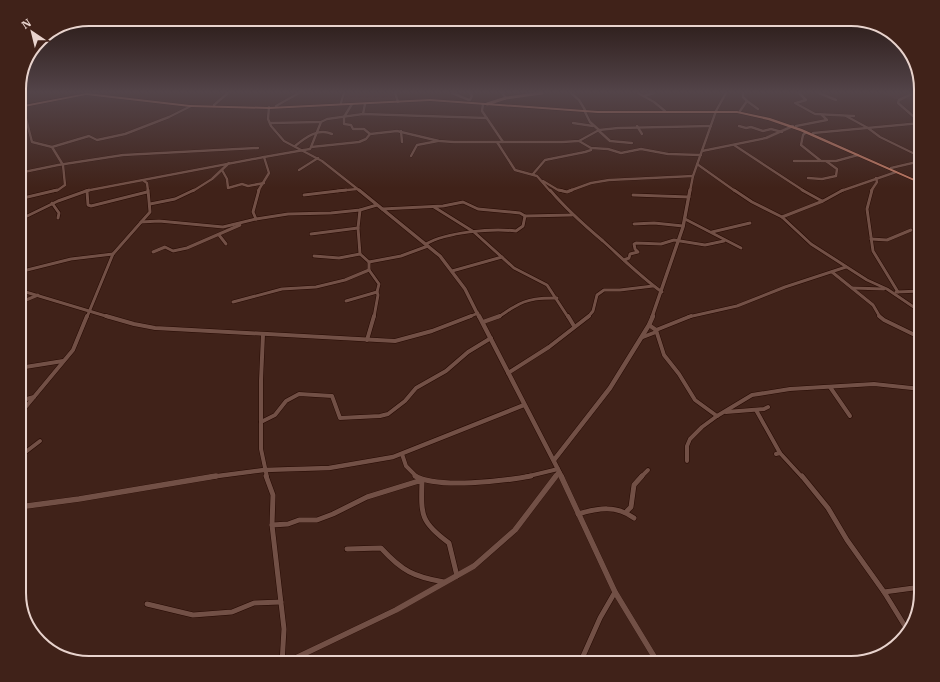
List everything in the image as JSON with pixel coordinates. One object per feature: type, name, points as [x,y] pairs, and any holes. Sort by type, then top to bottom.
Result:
[{"type":"main road","points":[[790,125],[813,133],[914,179]]},
{"type":"main road","points":[[790,125],[914,179]]},
{"type":"street","points":[[26,125],[32,142],[52,147],[88,136],[97,140],[125,134],[149,125]]},
{"type":"street","points":[[272,125],[284,140],[318,158],[440,256],[465,289],[524,405],[554,460],[615,592],[654,656]]},
{"type":"street","points":[[311,147],[320,125]]},
{"type":"street","points":[[350,125],[353,129],[364,129],[370,134]]},
{"type":"street","points":[[492,125],[503,142]]},
{"type":"street","points":[[585,125],[593,126],[610,140],[632,143]]},
{"type":"street","points":[[579,141],[591,148],[608,149],[621,153],[641,149],[668,154],[702,153],[766,138],[794,126],[800,125]]},
{"type":"street","points":[[862,125],[914,154]]},
{"type":"street","points":[[813,133],[902,125]]},
{"type":"street","points":[[637,126],[642,134]]},
{"type":"street","points":[[411,156],[418,144],[439,141],[579,141],[599,130],[637,126],[711,126],[693,176],[685,219],[679,241],[649,325],[643,337],[610,388],[554,460]]},
{"type":"street","points":[[739,126],[746,128],[751,127],[762,131],[771,129],[782,132]]},
{"type":"street","points":[[401,131],[402,142]]},
{"type":"street","points":[[26,216],[52,203],[87,191],[146,182],[152,179],[229,163],[310,149],[311,147],[359,142],[366,139],[370,134],[401,131],[439,141]]},
{"type":"street","points":[[295,146],[310,135],[329,132],[332,134]]},
{"type":"street","points":[[806,132],[803,135],[801,145],[822,161]]},
{"type":"street","points":[[496,142],[514,169],[520,172],[533,174],[548,185],[567,192],[591,183],[609,180],[693,176]]},
{"type":"street","points":[[734,145],[794,186],[822,201]]},
{"type":"street","points":[[26,197],[64,187],[62,164],[52,147]]},
{"type":"street","points":[[26,172],[62,164],[123,155],[258,148]]},
{"type":"street","points":[[533,174],[545,160],[585,152],[591,148]]},
{"type":"street","points":[[794,161],[836,161],[858,155]]},
{"type":"street","points":[[256,218],[253,212],[259,189],[268,177],[269,173],[269,168],[264,157]]},
{"type":"street","points":[[299,170],[318,158]]},
{"type":"street","points":[[808,178],[819,180],[829,179],[836,176],[837,169],[826,161]]},
{"type":"street","points":[[150,204],[178,198],[201,187],[229,163]]},
{"type":"street","points":[[892,168],[914,163]]},
{"type":"street","points":[[697,164],[749,200],[782,217],[811,244],[867,280],[898,292],[914,291]]},
{"type":"street","points":[[222,170],[227,179],[228,188],[242,184],[248,186],[264,183]]},
{"type":"street","points":[[782,217],[822,201],[841,191],[896,172]]},
{"type":"street","points":[[876,178],[877,182],[870,193],[867,209],[873,252],[898,292]]},
{"type":"street","points":[[540,180],[565,205],[572,215],[624,260],[640,276],[662,292]]},
{"type":"street","points":[[26,407],[73,350],[113,254],[150,212],[146,182]]},
{"type":"street","points":[[548,189],[552,187]]},
{"type":"street","points":[[304,195],[357,189]]},
{"type":"street","points":[[87,191],[88,205],[91,206],[147,192]]},
{"type":"street","points":[[633,195],[689,197]]},
{"type":"street","points":[[382,209],[434,207],[463,202],[476,208],[520,213],[526,216],[572,215]]},
{"type":"street","points":[[52,203],[59,213],[58,218]]},
{"type":"street","points":[[141,222],[166,222],[223,226],[256,218],[288,214],[331,213],[360,210],[377,205]]},
{"type":"street","points":[[434,207],[474,232],[514,268],[547,285],[557,298],[574,326]]},
{"type":"street","points":[[360,210],[358,228],[360,254],[369,262],[369,270],[379,284],[375,314],[367,340]]},
{"type":"street","points":[[369,262],[401,256],[427,245],[435,239],[500,229],[516,231],[524,226],[526,216]]},
{"type":"street","points":[[685,219],[720,236],[724,241],[741,248]]},
{"type":"street","points":[[153,252],[165,247],[173,251],[180,249],[219,235],[244,222]]},
{"type":"street","points":[[634,224],[654,223],[683,226]]},
{"type":"street","points":[[711,232],[750,223]]},
{"type":"street","points":[[311,234],[358,228]]},
{"type":"street","points":[[871,239],[887,240],[911,230]]},
{"type":"street","points":[[219,235],[226,244]]},
{"type":"street","points":[[624,260],[629,258],[630,254],[638,252],[635,249],[635,244],[654,245],[671,240],[705,245],[724,241]]},
{"type":"street","points":[[26,270],[71,259],[113,254]]},
{"type":"street","points":[[314,256],[339,258],[360,254]]},
{"type":"street","points":[[452,271],[502,257]]},
{"type":"street","points":[[643,337],[692,315],[737,306],[784,287],[846,267]]},
{"type":"street","points":[[234,302],[282,289],[316,287],[345,280],[369,270]]},
{"type":"street","points":[[832,272],[873,305],[880,317],[914,335]]},
{"type":"street","points":[[508,373],[549,347],[593,311],[597,295],[604,290],[620,290],[653,286]]},
{"type":"street","points":[[853,288],[887,289],[914,307]]},
{"type":"street","points":[[26,292],[116,320],[155,328],[367,340],[395,340],[432,331],[478,313]]},
{"type":"street","points":[[346,301],[377,292]]},
{"type":"street","points":[[26,300],[38,295]]},
{"type":"street","points":[[483,322],[502,315],[515,306],[529,300],[538,298],[557,298]]},
{"type":"street","points":[[649,325],[656,331],[664,355],[679,374],[695,400],[718,416]]},
{"type":"street","points":[[263,335],[261,422],[264,470],[272,495],[272,525],[284,629],[284,656]]},
{"type":"street","points":[[261,422],[275,415],[286,401],[299,394],[332,396],[337,414],[340,418],[380,416],[388,414],[405,401],[416,388],[446,371],[468,352],[491,338]]},
{"type":"street","points":[[26,367],[63,361]]},
{"type":"street","points":[[687,461],[687,446],[690,440],[702,427],[752,395],[790,389],[874,384],[914,388]]},
{"type":"street","points":[[830,387],[850,416]]},
{"type":"street","points":[[26,399],[34,397]]},
{"type":"street","points":[[26,506],[79,499],[216,476],[264,470],[329,468],[402,454],[524,405]]},
{"type":"street","points":[[725,412],[756,410],[768,407]]},
{"type":"street","points":[[756,410],[778,454],[800,472],[828,508],[847,540],[884,592],[905,626]]},
{"type":"street","points":[[26,452],[40,441]]},
{"type":"street","points":[[402,454],[403,462],[411,473],[422,480],[438,484],[514,479],[559,471]]},
{"type":"street","points":[[627,511],[631,507],[634,485],[648,470]]},
{"type":"street","points":[[299,656],[396,610],[474,566],[516,530],[559,471]]},
{"type":"street","points":[[272,525],[288,524],[299,520],[317,520],[333,514],[367,497],[422,480]]},
{"type":"street","points":[[422,480],[421,507],[431,530],[449,543],[457,576]]},
{"type":"street","points":[[578,514],[598,508],[619,508],[627,511],[634,518]]},
{"type":"street","points":[[347,549],[382,548],[399,568],[418,578],[445,582]]},
{"type":"street","points":[[884,592],[914,588]]},
{"type":"street","points":[[583,656],[603,610],[615,592]]},
{"type":"street","points":[[147,604],[193,615],[232,612],[254,603],[281,602]]}]
